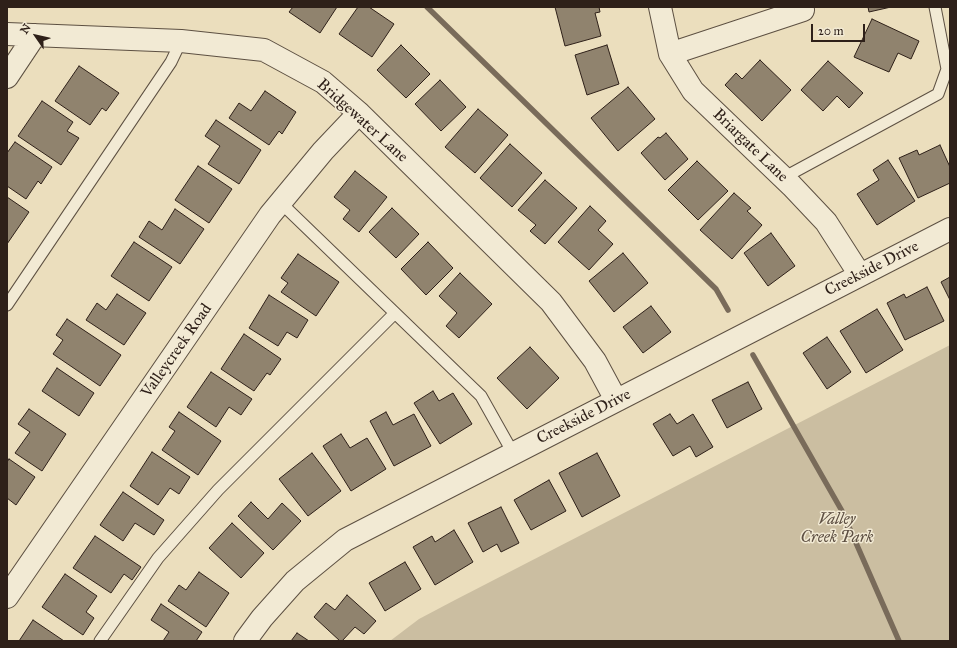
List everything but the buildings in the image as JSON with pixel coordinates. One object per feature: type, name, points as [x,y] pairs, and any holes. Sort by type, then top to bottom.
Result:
[{"type":"street","name":"Briargate Lane","points":[[660,7],[670,54],[693,91],[826,222],[860,275]]},
{"type":"street","points":[[670,54],[803,10]]},
{"type":"street","name":"Bridgewater Lane","points":[[7,34],[181,41],[264,50],[323,82],[359,114],[551,302],[595,361],[616,400]]},
{"type":"street","points":[[7,77],[35,35]]},
{"type":"street","name":"Valleycreek Road","points":[[7,597],[270,215],[323,151],[359,114]]},
{"type":"street","name":"Creekside Drive","points":[[245,641],[262,618],[295,580],[345,540],[950,229]]},
{"type":"lane","points":[[783,178],[938,94],[947,70],[936,7]]},
{"type":"lane","points":[[7,305],[171,62],[181,41]]},
{"type":"lane","points":[[281,203],[481,396],[513,453]]},
{"type":"lane","points":[[100,641],[158,558],[218,490],[395,313]]},
{"type":"green space","name":"Valley Creek Park","points":[[950,345],[950,641],[390,641],[419,619]]},
{"type":"waterway","points":[[427,7],[716,289],[728,310]]},
{"type":"waterway","points":[[753,355],[842,511],[899,641]]}]
